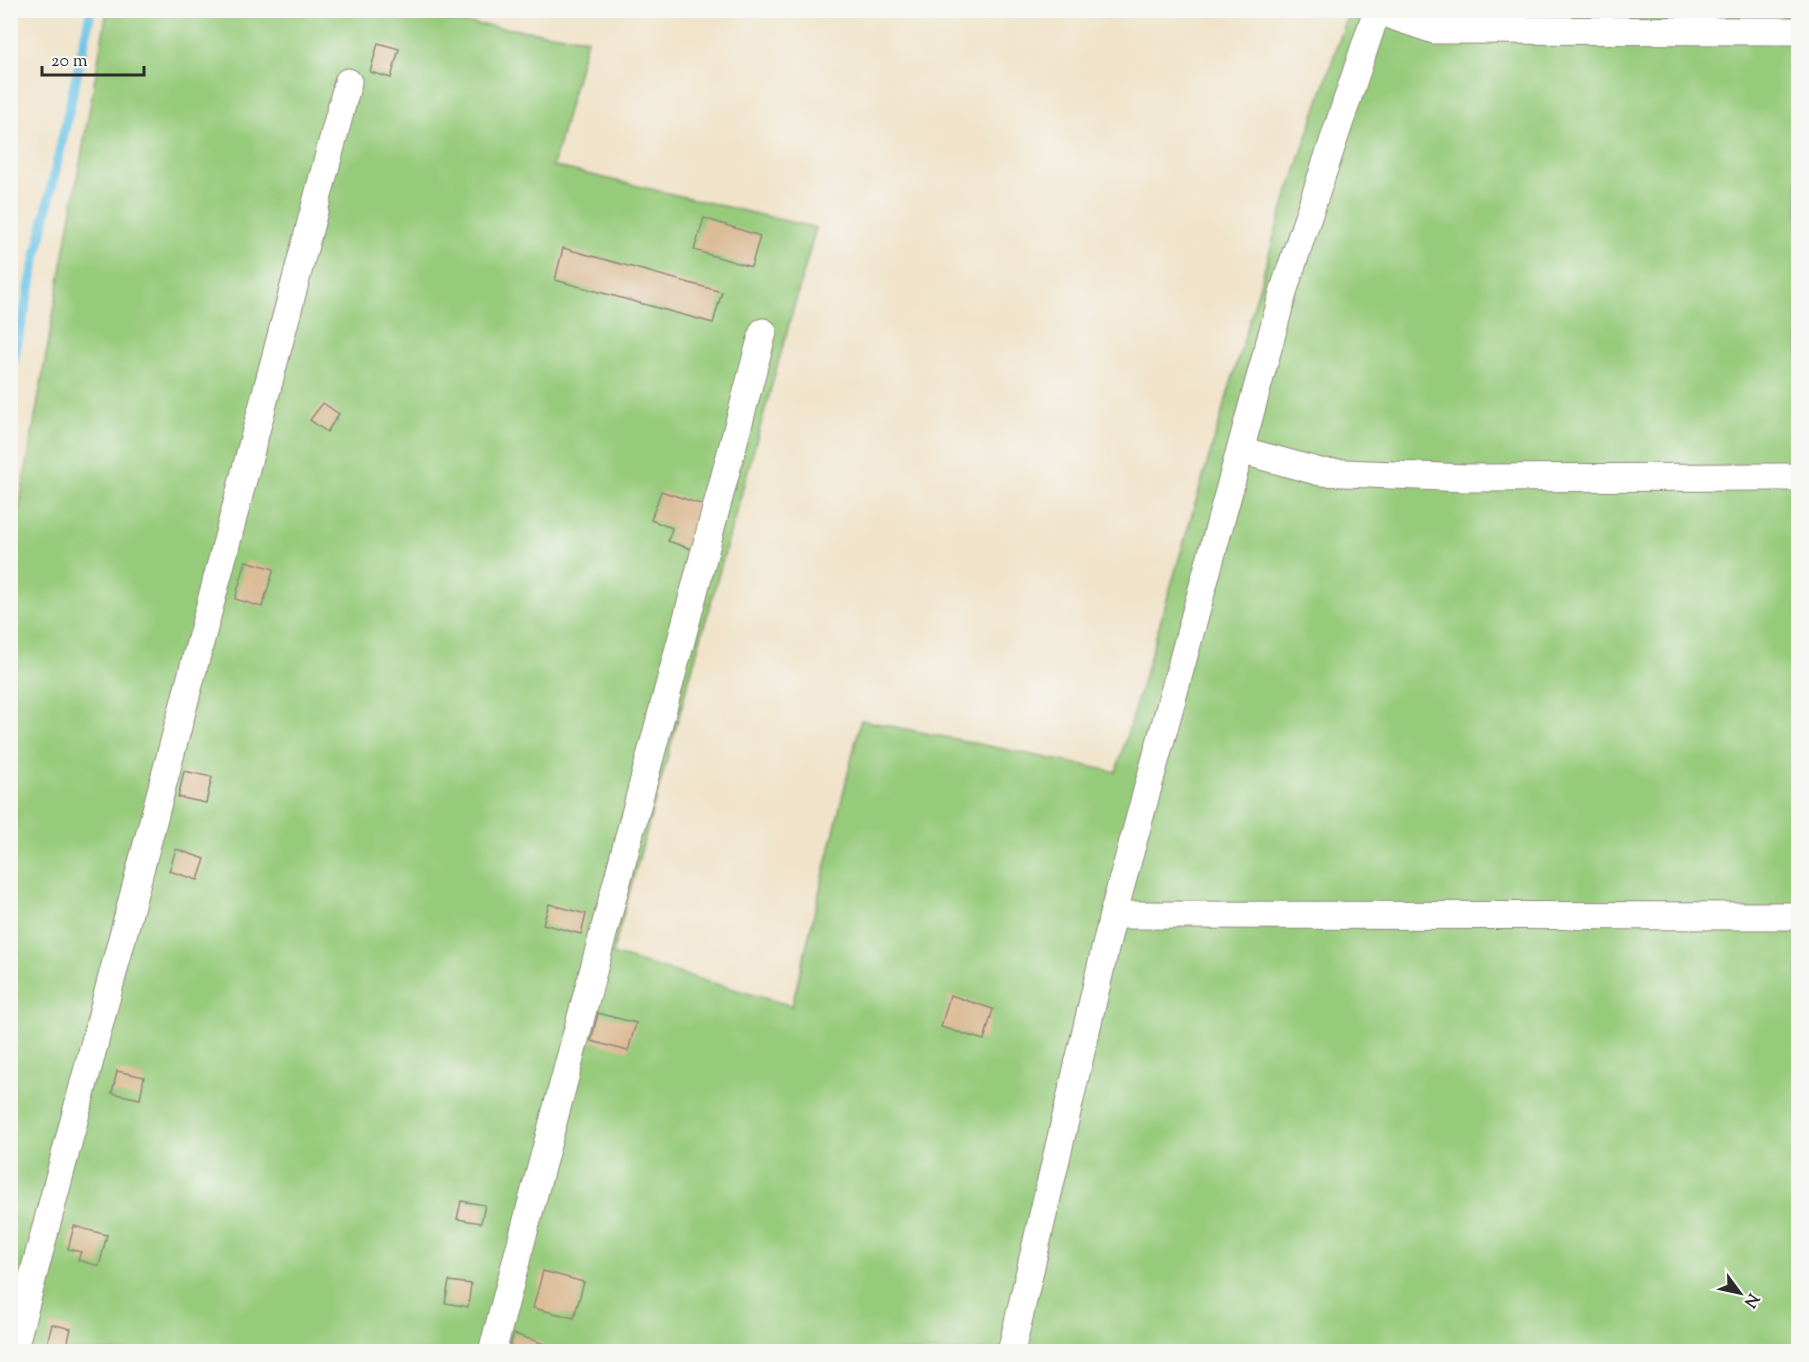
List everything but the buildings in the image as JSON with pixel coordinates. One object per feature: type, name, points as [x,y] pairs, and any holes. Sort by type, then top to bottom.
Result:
[{"type":"street","points":[[1011,1352],[1113,915],[1285,286],[1377,11],[1434,30],[1798,31]]},
{"type":"street","points":[[13,1352],[348,82]]},
{"type":"street","points":[[492,1352],[763,332]]},
{"type":"street","points":[[1240,450],[1320,472],[1467,478],[1798,477]]},
{"type":"street","points":[[1113,915],[1798,916]]},
{"type":"green space","points":[[369,10],[587,39],[553,166],[816,228],[612,954],[792,1006],[861,720],[1116,772],[1278,224],[1349,11],[1798,11],[1798,1351],[11,1352],[11,554],[107,11]]},
{"type":"waterway","points":[[10,375],[91,10]]}]
